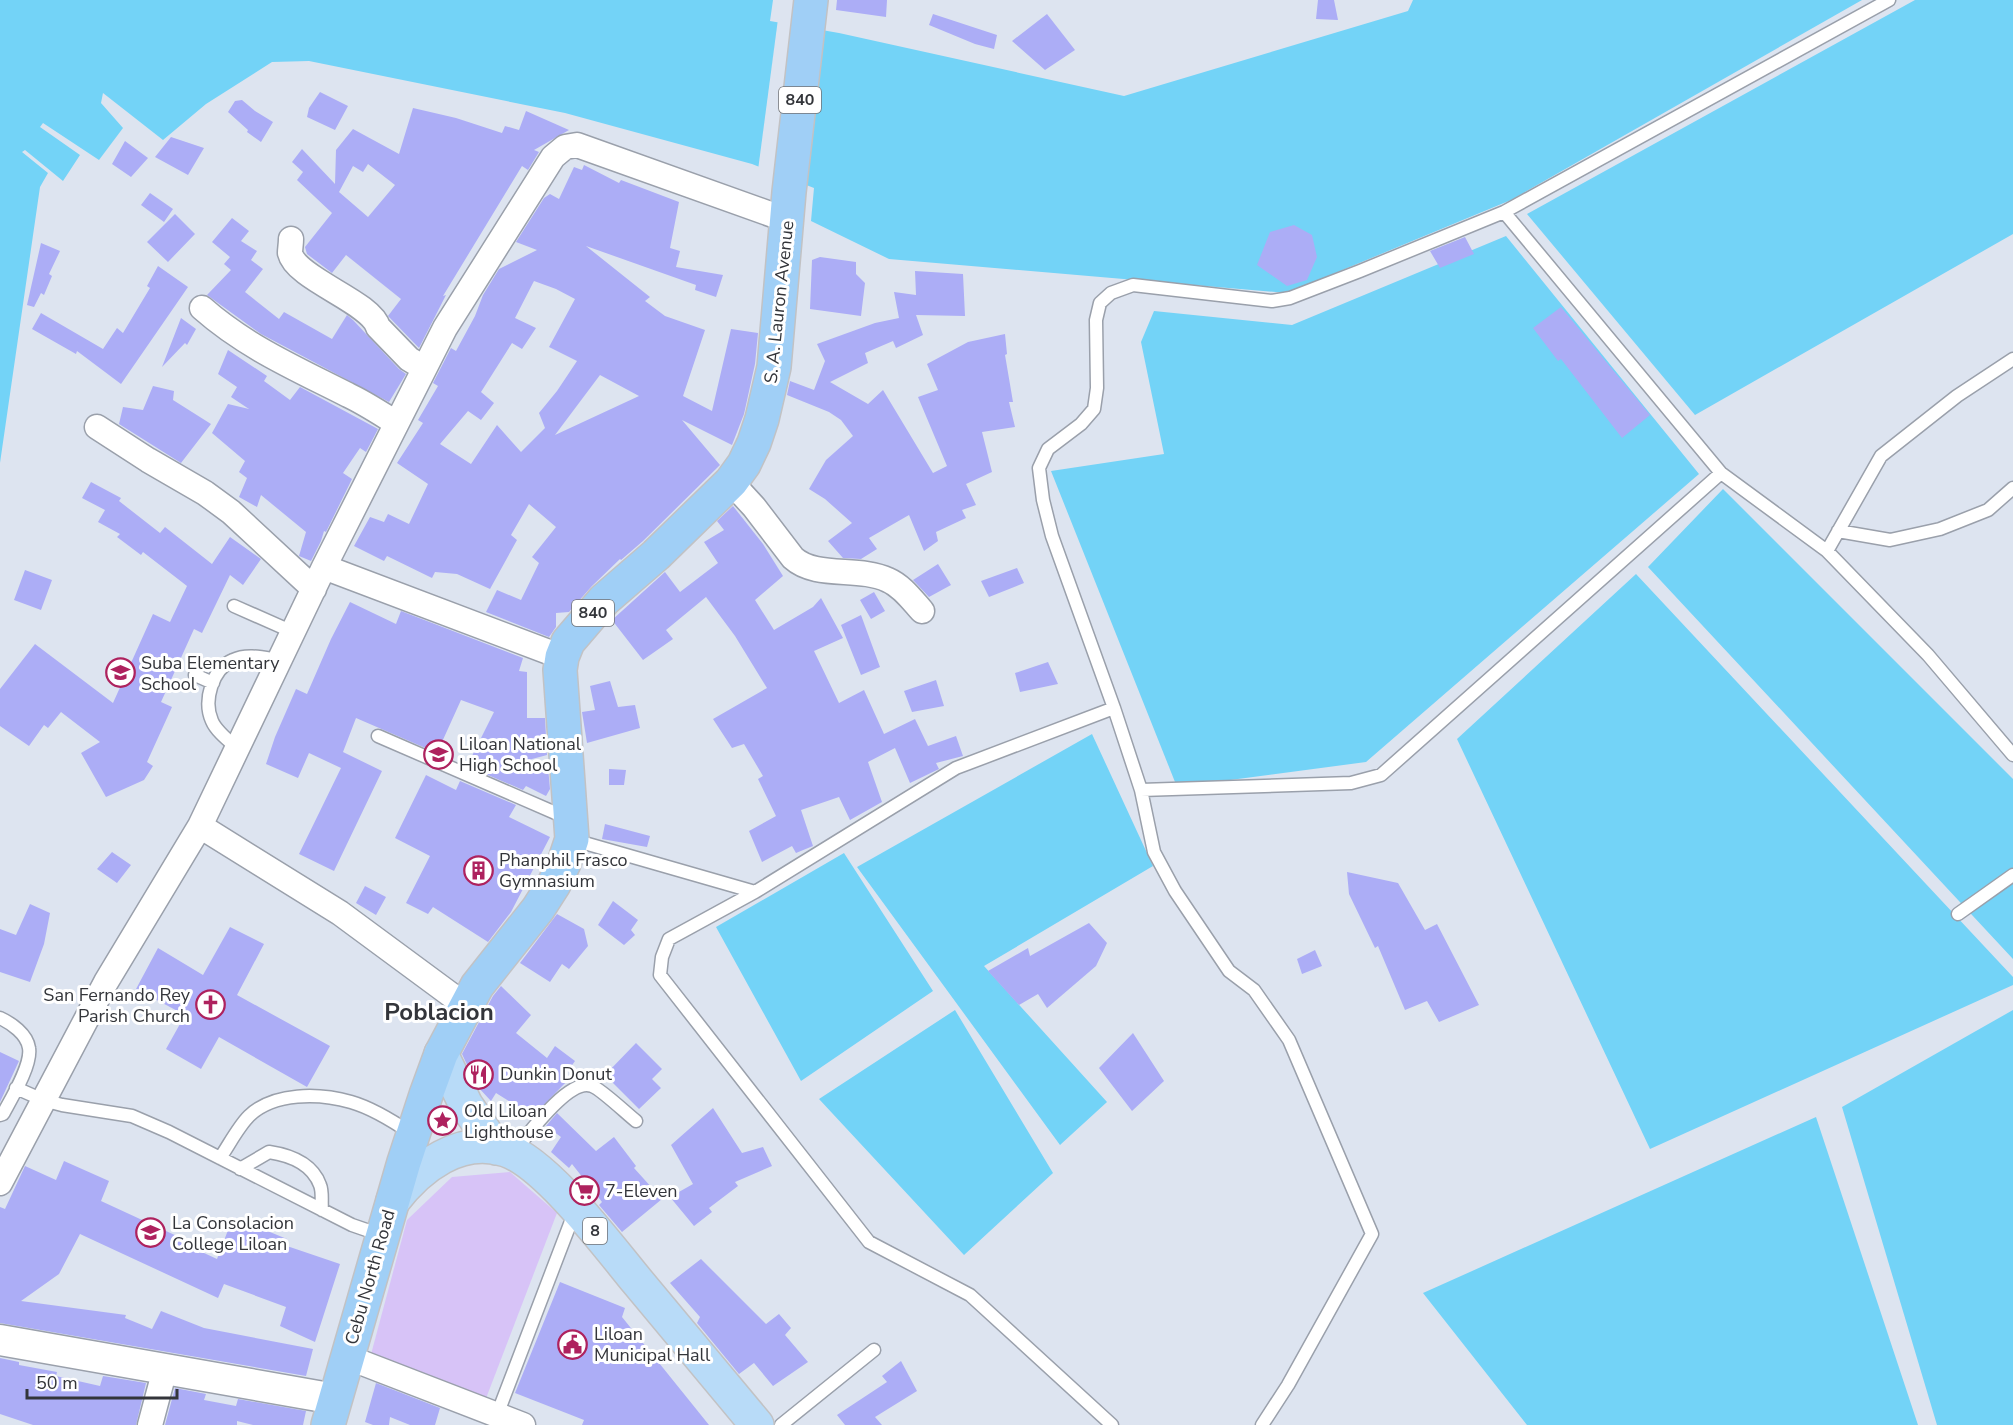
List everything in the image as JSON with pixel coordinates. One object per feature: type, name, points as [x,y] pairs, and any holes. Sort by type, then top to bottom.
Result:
[{"type":"highway","name":"S. A. Lauron Avenue","points":[[393,1201],[441,1054],[477,986],[538,909],[554,885],[564,863],[571,829],[560,670],[568,642],[604,600],[656,555],[731,482],[744,464],[754,443],[769,394],[777,343],[788,206],[811,4]]},
{"type":"highway","name":"Cebu North Road","points":[[331,1412],[393,1201]]},
{"type":"main road","points":[[441,1054],[466,1105],[505,1151]]},
{"type":"main road","name":"Cebu North Road","points":[[393,1201],[416,1174],[440,1157],[473,1148],[505,1151]]},
{"type":"main road","name":"8","points":[[505,1151],[544,1175],[576,1209],[758,1425]]},
{"type":"street","points":[[0,1183],[106,982],[200,825],[324,567],[445,328],[553,157],[565,147],[577,146],[788,206]]},
{"type":"street","points":[[291,240],[290,254],[297,264],[325,286],[357,305],[376,322],[378,327],[409,359],[424,368]]},
{"type":"street","points":[[202,308],[222,326],[261,352],[350,396],[396,423]]},
{"type":"street","points":[[97,427],[205,493],[231,512],[314,589]]},
{"type":"street","points":[[731,482],[754,507],[793,558],[800,563],[823,570],[861,572],[884,578],[898,586],[922,611]]},
{"type":"street","points":[[324,567],[562,657]]},
{"type":"street","points":[[200,825],[340,913],[466,1006]]},
{"type":"street","points":[[0,1340],[165,1369],[331,1412]]},
{"type":"street","points":[[347,1357],[523,1425]]},
{"type":"street","points":[[150,1425],[165,1369]]},
{"type":"lane","points":[[1262,1425],[1288,1385],[1372,1234],[1289,1040],[1254,990],[1229,970],[1175,891],[1154,852],[1141,790],[1052,536],[1043,500],[1039,468],[1048,449],[1081,424],[1094,409],[1097,388],[1096,320],[1100,303],[1111,293],[1133,285],[1272,301],[1290,298],[1504,212],[1889,0]]},
{"type":"lane","points":[[1504,212],[1721,473],[1827,551],[1928,655],[2013,755]]},
{"type":"lane","points":[[1827,551],[1881,456],[1957,396],[2013,359]]},
{"type":"lane","points":[[1141,790],[1351,783],[1381,775],[1721,473]]},
{"type":"lane","points":[[1838,531],[1890,540],[1940,529],[1988,510],[2013,488]]},
{"type":"lane","points":[[234,606],[293,632]]},
{"type":"lane","points":[[237,748],[212,723],[208,697],[213,683],[219,671],[233,660],[254,657],[279,660]]},
{"type":"lane","points":[[195,675],[213,683]]},
{"type":"lane","points":[[1113,1425],[970,1294],[869,1242],[660,975],[662,957],[669,939],[755,892],[956,768],[1114,708]]},
{"type":"lane","points":[[378,736],[571,829],[755,892]]},
{"type":"lane","points":[[1960,913],[2013,875]]},
{"type":"lane","points":[[0,1018],[10,1022],[20,1032],[29,1047],[28,1061],[3,1114],[0,1115]]},
{"type":"lane","points":[[505,1151],[540,1118],[582,1085],[592,1086],[636,1121]]},
{"type":"lane","points":[[16,1088],[43,1100],[62,1105],[132,1116],[352,1225],[382,1235]]},
{"type":"lane","points":[[220,1158],[248,1117],[264,1106],[281,1100],[309,1096],[351,1102],[390,1119],[413,1135]]},
{"type":"lane","points":[[240,1169],[269,1152],[291,1156],[309,1168],[320,1185],[322,1210]]},
{"type":"lane","points":[[497,1414],[576,1209]]},
{"type":"lane","points":[[781,1425],[874,1350]]},
{"type":"shaded area","points":[[510,1172],[557,1213],[485,1401],[370,1358],[407,1220],[452,1177]]},
{"type":"water","points":[[0,0],[773,0],[770,21],[839,33],[1124,96],[1408,11],[1413,0],[1862,0],[1511,200],[1287,293],[889,259],[811,221],[814,188],[752,164],[565,113],[309,61],[272,62],[206,104],[163,140],[103,93],[101,103],[123,128],[99,160],[43,123],[40,127],[80,155],[63,181],[25,150],[22,152],[48,173],[40,187],[0,463]]},
{"type":"water","points":[[1915,0],[2013,0],[2013,234],[1695,415],[1527,214]]},
{"type":"water","points":[[1506,236],[1699,474],[1366,762],[1177,787],[1051,471],[1164,454],[1141,342],[1154,311],[1292,325]]},
{"type":"water","points":[[1723,489],[2013,779],[2013,959],[1648,567]]},
{"type":"water","points":[[1636,574],[2013,977],[2013,985],[1650,1149],[1457,739]]},
{"type":"water","points":[[1092,734],[1153,866],[984,966],[1107,1102],[1060,1145],[857,867]]},
{"type":"water","points":[[844,853],[933,991],[801,1081],[716,927]]},
{"type":"water","points":[[955,1010],[1053,1173],[964,1255],[819,1099]]},
{"type":"water","points":[[2013,1010],[2013,1425],[1937,1425],[1842,1107]]},
{"type":"water","points":[[1816,1117],[1918,1425],[1527,1425],[1423,1293]]},
{"type":"pier","points":[[778,19],[793,23],[802,187],[758,170]]},
{"type":"building","points":[[837,0],[887,0],[886,17],[836,10]]},
{"type":"building","points":[[1318,0],[1334,0],[1338,20],[1316,19]]},
{"type":"building","points":[[933,14],[997,35],[994,49],[975,44],[929,25]]},
{"type":"building","points":[[1047,14],[1075,50],[1045,70],[1012,41]]},
{"type":"building","points":[[320,92],[348,106],[335,130],[307,117],[309,108]]},
{"type":"building","points":[[242,100],[273,122],[261,142],[247,132],[248,130],[228,112],[235,101]]},
{"type":"building","points":[[413,108],[456,118],[502,133],[505,126],[519,130],[526,111],[569,130],[534,150],[539,152],[528,170],[522,166],[443,296],[446,295],[419,348],[388,316],[401,299],[346,255],[332,273],[307,254],[305,247],[332,213],[297,180],[303,172],[292,162],[302,149],[335,184],[336,150],[353,129],[399,154]],"holes":[[[368,164],[395,185],[368,217],[339,192],[353,166],[363,172]]]},
{"type":"building","points":[[171,137],[204,148],[188,175],[155,157]]},
{"type":"building","points":[[125,141],[148,158],[131,177],[112,164]]},
{"type":"building","points":[[584,165],[619,183],[621,180],[679,202],[670,248],[680,251],[676,267],[723,275],[716,297],[695,290],[696,285],[586,246],[650,297],[645,301],[665,316],[705,330],[683,396],[712,411],[731,329],[758,333],[755,364],[744,414],[732,445],[682,420],[720,465],[643,541],[592,586],[569,612],[556,613],[556,627],[549,637],[486,612],[497,590],[521,600],[539,563],[532,557],[556,527],[529,504],[511,535],[517,540],[490,589],[457,574],[435,572],[432,578],[387,556],[384,561],[354,546],[370,517],[384,522],[388,514],[409,524],[428,484],[397,463],[423,423],[418,420],[438,386],[433,383],[451,348],[456,351],[475,316],[483,295],[499,269],[537,250],[516,242],[544,198],[550,194],[559,199],[574,167],[582,170]],"holes":[[[534,281],[575,299],[549,347],[577,361],[539,413],[545,428],[521,452],[497,425],[471,464],[440,444],[468,411],[481,420],[494,403],[481,392],[512,343],[522,349],[536,328],[515,318]],[[600,375],[639,396],[555,435]]]},
{"type":"building","points":[[150,193],[173,209],[164,222],[141,205]]},
{"type":"building","points":[[175,214],[195,234],[168,262],[147,242]]},
{"type":"building","points":[[232,218],[249,231],[241,241],[257,251],[251,260],[263,269],[245,292],[279,319],[284,312],[332,339],[347,315],[406,374],[389,402],[261,334],[207,295],[231,270],[224,264],[230,257],[212,242]]},
{"type":"building","points":[[1294,225],[1312,235],[1317,257],[1307,280],[1287,286],[1257,265],[1270,232]]},
{"type":"building","points":[[1465,237],[1474,254],[1440,268],[1430,251]]},
{"type":"building","points":[[41,243],[60,251],[49,274],[52,276],[44,295],[41,293],[34,307],[27,305]]},
{"type":"building","points":[[820,257],[856,262],[856,274],[865,283],[861,316],[810,309],[812,260]]},
{"type":"building","points":[[158,266],[188,287],[121,384],[77,351],[76,354],[32,329],[41,313],[103,349],[117,328],[123,333],[150,288],[147,286]]},
{"type":"building","points":[[915,271],[963,274],[965,316],[916,315],[923,335],[896,348],[893,341],[865,353],[868,363],[830,382],[868,404],[883,390],[933,473],[947,466],[918,397],[938,390],[927,364],[968,342],[1005,334],[1007,354],[1005,355],[1013,402],[1009,402],[1015,427],[982,432],[992,472],[966,484],[976,505],[962,510],[966,518],[936,532],[938,541],[924,551],[909,515],[869,538],[877,549],[861,559],[843,558],[828,541],[852,523],[825,499],[809,489],[826,460],[853,436],[841,420],[829,412],[787,395],[790,381],[814,390],[825,361],[817,344],[875,323],[899,318],[894,292],[916,295]]},
{"type":"building","points":[[1561,307],[1650,415],[1622,438],[1561,359],[1558,361],[1533,328]]},
{"type":"building","points":[[181,318],[196,329],[187,345],[185,343],[162,367]]},
{"type":"building","points":[[228,350],[267,376],[264,381],[290,400],[300,387],[378,429],[366,452],[360,448],[343,473],[352,479],[311,561],[299,556],[306,532],[261,495],[257,507],[239,497],[247,478],[239,472],[245,461],[212,433],[228,404],[249,409],[231,397],[237,387],[218,374]]},
{"type":"building","points":[[153,386],[174,391],[173,400],[211,424],[181,463],[119,424],[123,407],[143,410]]},
{"type":"building","points":[[91,482],[121,498],[119,501],[160,533],[165,527],[212,564],[230,537],[261,559],[243,585],[230,575],[202,633],[194,629],[161,702],[172,707],[147,762],[153,766],[144,780],[106,797],[81,753],[100,742],[61,712],[48,728],[44,725],[29,746],[0,726],[0,689],[35,644],[113,703],[153,614],[170,622],[187,586],[143,552],[141,555],[117,537],[120,534],[98,522],[105,510],[82,498]]},
{"type":"building","points":[[733,506],[763,544],[783,576],[755,600],[774,630],[813,607],[821,598],[843,638],[814,651],[839,703],[864,690],[884,734],[915,719],[928,746],[956,736],[963,756],[936,763],[939,769],[910,783],[895,748],[868,762],[882,802],[850,820],[839,797],[801,810],[813,846],[796,853],[792,846],[762,862],[749,831],[776,816],[758,779],[763,776],[744,744],[732,748],[713,719],[767,688],[735,636],[706,597],[666,630],[673,639],[643,660],[612,620],[665,572],[680,592],[718,563],[704,542],[724,530],[717,521]]},
{"type":"building","points":[[938,564],[951,585],[929,597],[913,580]]},
{"type":"building","points":[[1017,568],[1024,583],[989,597],[981,581]]},
{"type":"building","points":[[25,570],[52,580],[41,610],[14,600]]},
{"type":"building","points":[[874,592],[885,611],[871,619],[860,600]]},
{"type":"building","points":[[350,602],[396,624],[401,611],[523,658],[519,671],[527,672],[527,718],[545,718],[547,755],[506,766],[548,767],[550,789],[546,796],[526,786],[523,790],[467,766],[494,712],[461,700],[437,753],[356,718],[343,752],[382,771],[334,871],[299,854],[341,768],[309,753],[298,778],[266,764],[296,689],[307,694]]},
{"type":"building","points":[[861,615],[880,667],[861,675],[841,625]]},
{"type":"building","points":[[1048,662],[1058,684],[1020,692],[1015,673]]},
{"type":"building","points":[[936,680],[944,706],[912,712],[904,691]]},
{"type":"building","points":[[610,681],[618,707],[635,705],[640,728],[587,743],[582,712],[595,710],[590,686]]},
{"type":"building","points":[[609,769],[626,770],[624,785],[609,785]]},
{"type":"building","name":"Phanphil Frasco Gymnasium","points":[[426,775],[456,790],[460,781],[516,805],[509,817],[550,837],[511,912],[488,942],[433,907],[428,914],[406,903],[430,856],[395,838]]},
{"type":"building","points":[[605,824],[650,836],[647,847],[602,839]]},
{"type":"building","points":[[112,852],[131,865],[117,883],[97,869]]},
{"type":"building","points":[[1347,872],[1398,883],[1425,930],[1437,924],[1479,1005],[1439,1022],[1427,1001],[1405,1010],[1378,946],[1375,948],[1349,894]]},
{"type":"building","points":[[365,886],[386,897],[376,915],[356,903]]},
{"type":"building","points":[[613,901],[638,920],[631,930],[635,935],[624,945],[598,925]]},
{"type":"building","points":[[30,904],[50,913],[44,944],[30,982],[0,972],[0,929],[16,935]]},
{"type":"building","points":[[557,914],[584,929],[588,946],[569,969],[562,964],[550,982],[520,963]]},
{"type":"building","points":[[1089,923],[1107,943],[1096,966],[1047,1008],[1038,994],[1019,1005],[988,971],[1028,948],[1030,956]]},
{"type":"building","name":"San Fernando Rey Parish Church","points":[[230,927],[264,944],[237,995],[330,1046],[307,1087],[219,1037],[201,1069],[166,1049],[185,1015],[136,989],[158,948],[203,975]]},
{"type":"building","points":[[1315,950],[1322,966],[1302,974],[1297,959]]},
{"type":"building","points":[[501,986],[531,1015],[516,1033],[547,1058],[555,1046],[575,1061],[565,1075],[569,1079],[533,1116],[496,1093],[491,1101],[477,1086],[462,1054],[493,996]]},
{"type":"building","points":[[1133,1033],[1164,1081],[1132,1111],[1099,1068]]},
{"type":"building","points":[[636,1043],[662,1069],[652,1079],[661,1088],[639,1109],[605,1075]]},
{"type":"building","points":[[0,1052],[19,1061],[0,1102]]},
{"type":"building","points":[[713,1108],[742,1153],[763,1147],[772,1166],[735,1182],[738,1186],[709,1208],[712,1212],[694,1226],[670,1197],[693,1184],[671,1145]]},
{"type":"building","points":[[557,1113],[596,1151],[614,1137],[636,1166],[634,1168],[662,1199],[622,1232],[599,1205],[602,1202],[572,1164],[569,1168],[551,1152],[561,1137],[546,1126]]},
{"type":"building","points":[[64,1161],[109,1181],[101,1201],[179,1237],[178,1241],[217,1259],[233,1217],[287,1239],[284,1245],[340,1264],[315,1342],[280,1326],[286,1307],[224,1284],[218,1298],[80,1234],[59,1274],[21,1301],[126,1315],[125,1318],[152,1329],[161,1311],[204,1328],[313,1349],[306,1376],[0,1323],[0,1207],[5,1209],[25,1166],[56,1180]]},
{"type":"building","points":[[701,1259],[766,1324],[779,1314],[791,1328],[785,1335],[808,1362],[773,1386],[754,1363],[739,1374],[697,1323],[700,1317],[670,1283]]},
{"type":"building","points":[[560,1282],[625,1308],[622,1317],[709,1425],[582,1425],[584,1420],[515,1393]]},
{"type":"building","points":[[0,1358],[19,1362],[19,1365],[57,1372],[56,1376],[100,1386],[103,1376],[146,1383],[136,1425],[33,1425],[0,1414]]},
{"type":"building","points":[[901,1361],[917,1391],[875,1417],[882,1425],[845,1425],[837,1415],[887,1382],[882,1376]]},
{"type":"building","points":[[376,1383],[440,1408],[435,1425],[410,1425],[390,1417],[389,1425],[373,1425],[365,1422]]},
{"type":"building","points":[[175,1388],[206,1394],[204,1400],[236,1406],[238,1399],[306,1411],[303,1425],[253,1425],[237,1421],[237,1425],[165,1425]]},
{"type":"place","name":"Suba Elementary School","points":[[120,673]]},
{"type":"place","name":"Liloan National High School","points":[[438,754]]},
{"type":"place","name":"Phanphil Frasco Gymnasium","points":[[478,870]]},
{"type":"place","name":"San Fernando Rey Parish Church","points":[[211,1005]]},
{"type":"place","name":"Dunkin Donut","points":[[479,1074]]},
{"type":"place","name":"Old Liloan Lighthouse","points":[[443,1121]]},
{"type":"place","name":"7-Eleven","points":[[584,1191]]},
{"type":"place","name":"La Consolacion College Liloan","points":[[151,1233]]},
{"type":"place","name":"Liloan Municipal Hall","points":[[573,1344]]},
{"type":"district","name":"Poblacion","points":[[439,1012]]}]
